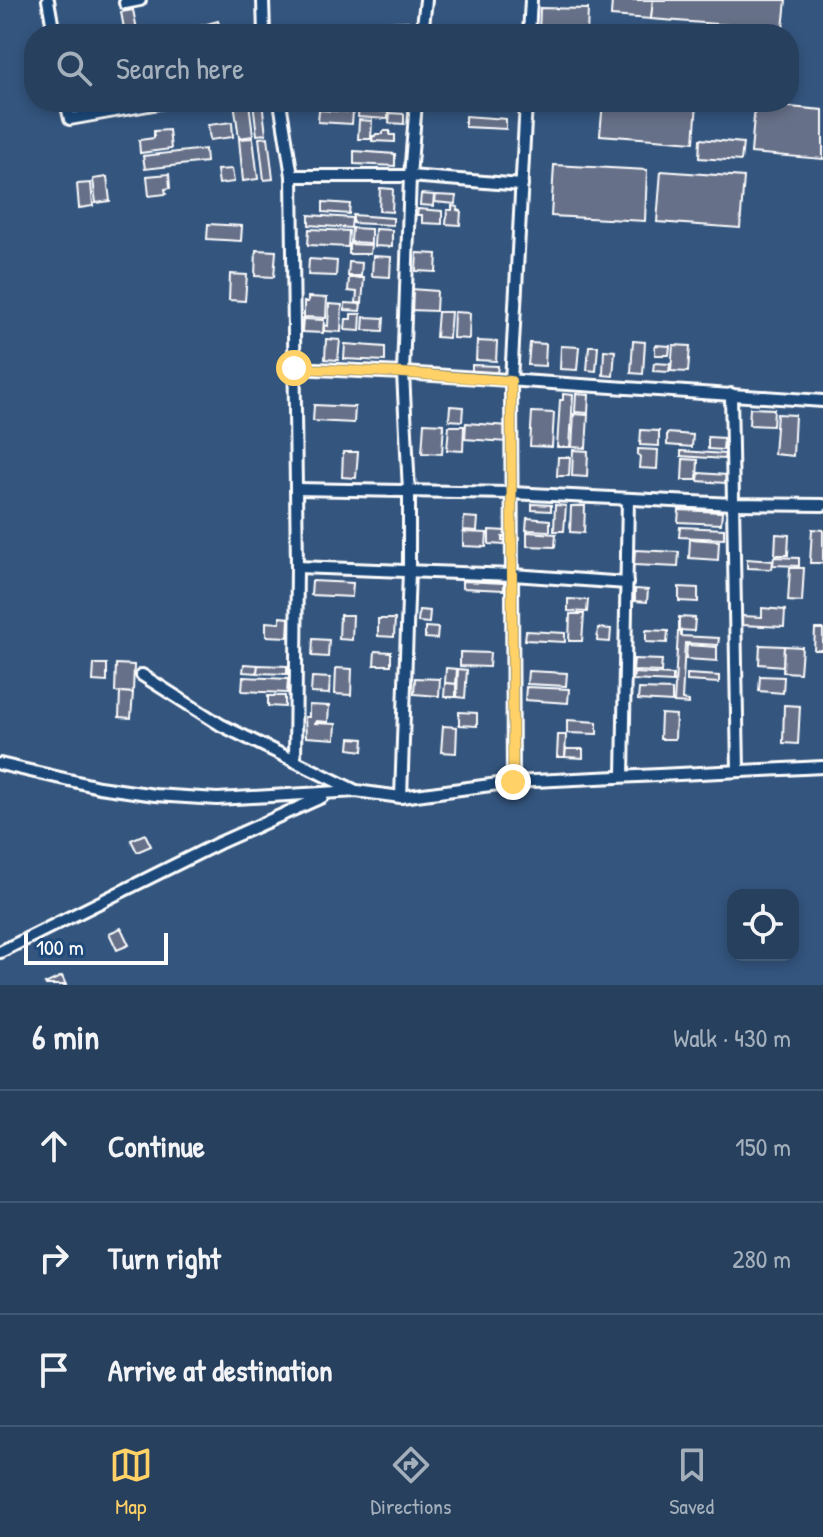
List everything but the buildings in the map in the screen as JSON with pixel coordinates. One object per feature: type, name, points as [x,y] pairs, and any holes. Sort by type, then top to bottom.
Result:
[{"type":"street","points":[[48,0],[52,24]]},
{"type":"street","points":[[125,3],[140,0]]},
{"type":"street","points":[[263,0],[264,24]]},
{"type":"street","points":[[423,24],[426,0]]},
{"type":"street","points":[[530,24],[531,0]]},
{"type":"street","points":[[68,112],[70,119],[109,112]]},
{"type":"street","points":[[282,112],[292,176],[297,567],[295,761]]},
{"type":"street","points":[[401,797],[409,571],[409,491],[403,373],[415,112]]},
{"type":"street","points":[[513,782],[511,381],[526,112]]},
{"type":"street","points":[[292,176],[410,176],[522,185]]},
{"type":"street","points":[[294,368],[823,401]]},
{"type":"street","points":[[731,394],[738,770]]},
{"type":"street","points":[[296,489],[511,493],[733,504],[823,505]]},
{"type":"street","points":[[623,776],[628,499]]},
{"type":"street","points":[[297,567],[513,575],[627,583]]},
{"type":"street","points":[[142,675],[221,725],[356,791]]},
{"type":"street","points":[[0,764],[99,787],[217,799],[356,791],[401,797],[513,782],[823,767]]},
{"type":"street","points":[[0,952],[219,843],[331,793]]},
{"type":"route","points":[[294,368],[511,381],[513,782]]}]
